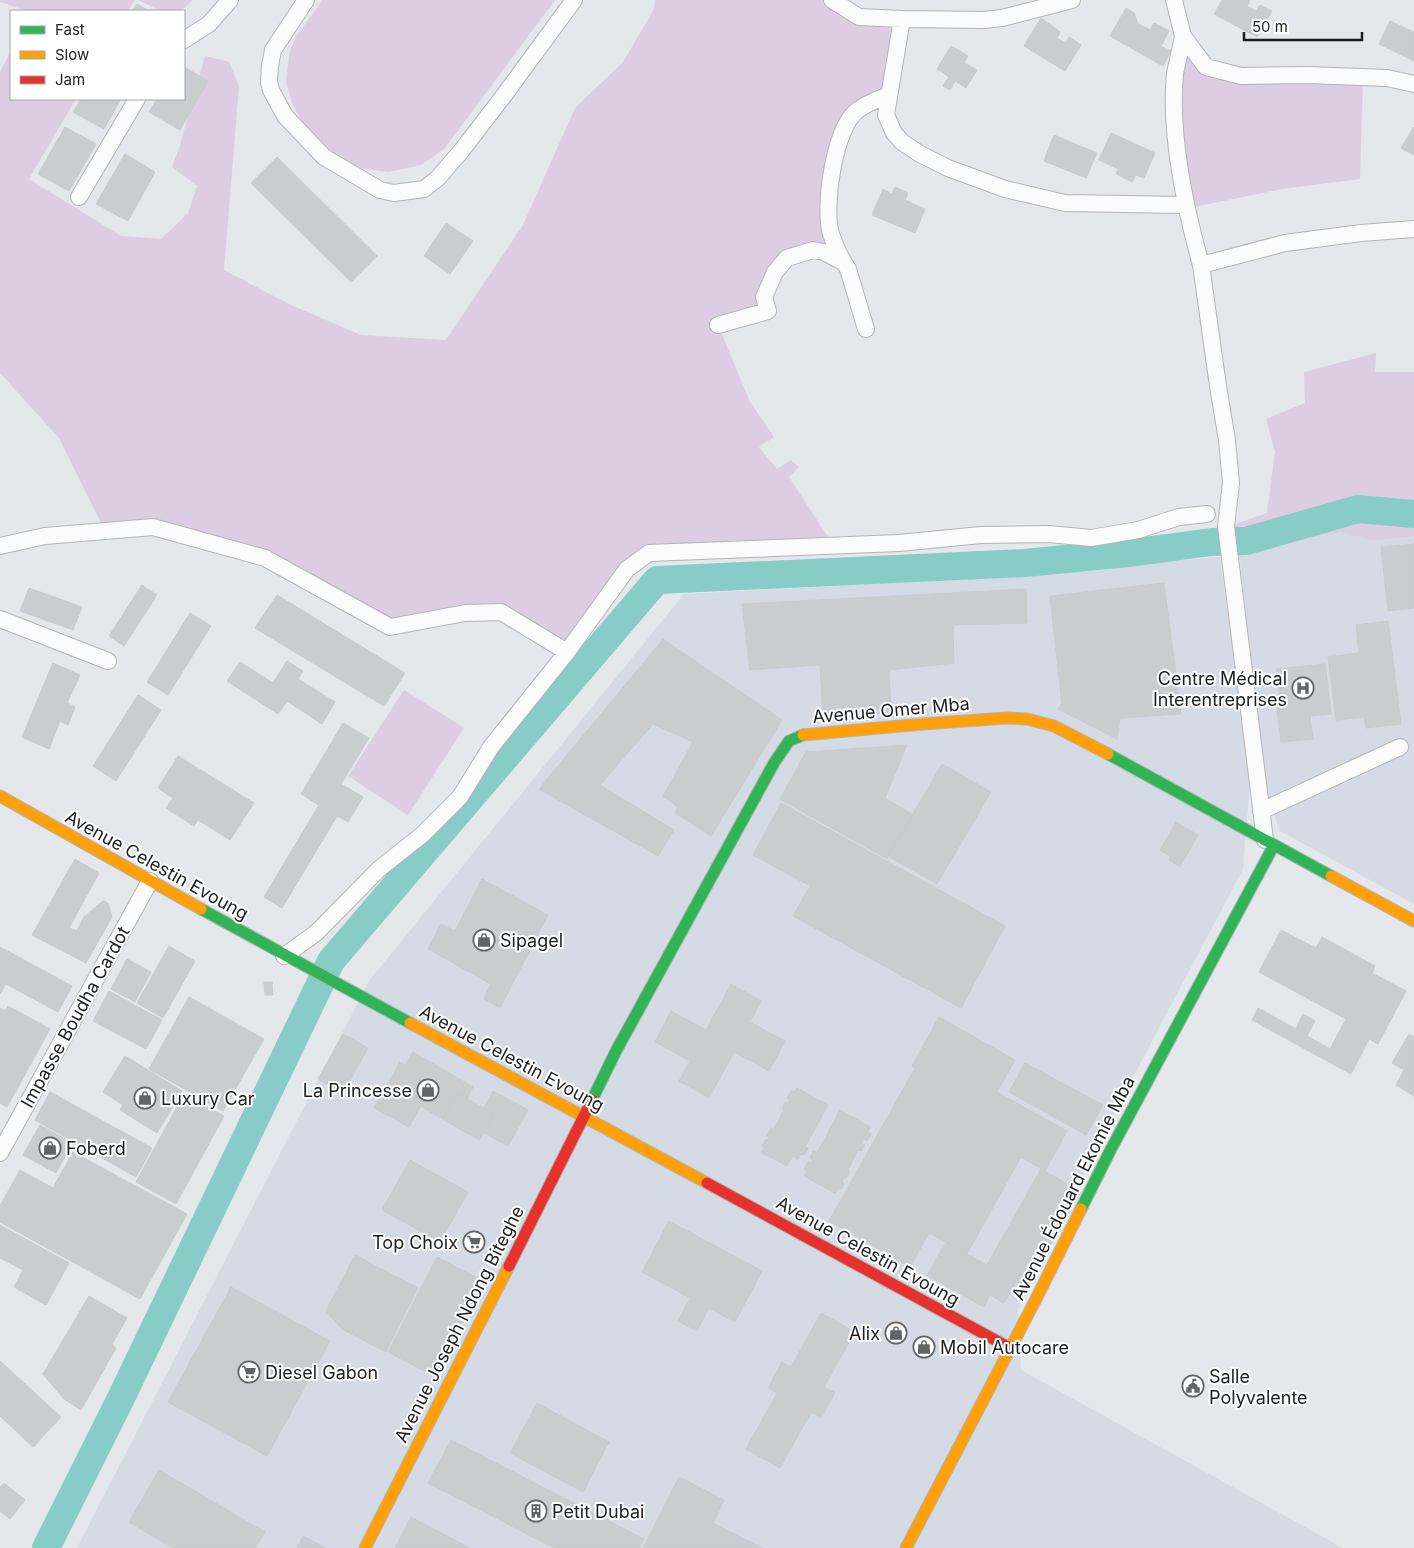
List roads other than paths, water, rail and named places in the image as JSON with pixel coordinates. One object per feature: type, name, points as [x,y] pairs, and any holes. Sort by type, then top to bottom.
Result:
[{"type":"street","points":[[185,39],[209,24],[230,0]]},
{"type":"street","points":[[306,0],[273,50],[270,66],[270,90],[285,116],[324,157],[380,190],[394,193],[424,189],[438,178],[505,94],[574,0]]},
{"type":"street","points":[[832,0],[860,17],[984,20],[1002,18],[1072,0]]},
{"type":"street","points":[[1174,0],[1183,36],[1206,67],[1241,76],[1308,75],[1387,78],[1414,84]]},
{"type":"street","points":[[902,19],[886,115],[894,133],[902,142],[920,154],[948,168],[1006,189],[1065,203],[1185,205]]},
{"type":"street","points":[[1183,36],[1176,74],[1174,107],[1185,205],[1201,264],[1227,440],[1231,483],[1226,526],[1261,811],[1270,842]]},
{"type":"street","points":[[866,329],[848,269],[843,262],[831,233],[828,202],[835,157],[845,126],[857,110],[889,94]]},
{"type":"street","points":[[79,197],[136,100]]},
{"type":"street","points":[[1201,264],[1285,243],[1361,233],[1414,229]]},
{"type":"street","points":[[718,325],[768,311],[764,297],[775,272],[787,258],[813,250],[824,252],[843,262]]},
{"type":"street","points":[[284,956],[316,933],[379,869],[422,835],[460,797],[491,747],[566,652],[627,569],[649,553],[899,543],[981,535],[1049,534],[1091,538],[1138,530],[1179,517],[1207,514]]},
{"type":"street","points":[[0,546],[45,536],[153,527],[265,558],[390,628],[465,613],[502,612],[566,652]]},
{"type":"street","points":[[0,619],[108,662]]},
{"type":"street","name":"Avenue Omer Mba","points":[[584,1116],[620,1043],[762,783],[789,741],[807,734],[975,720],[1026,719],[1054,726],[1168,784],[1414,921]]},
{"type":"street","points":[[1261,811],[1400,747]]},
{"type":"street","name":"Avenue Celestin Evoung","points":[[0,796],[284,956],[584,1116],[1010,1348]]},
{"type":"street","name":"Avenue Édouard Ekomie Mba","points":[[906,1548],[1270,842]]},
{"type":"street","name":"Impasse Boudha Cardot","points":[[0,1153],[150,881]]},
{"type":"street","name":"Avenue Joseph Ndong Biteghe","points":[[365,1548],[584,1116]]},
{"type":"waterway","points":[[46,1548],[121,1398],[331,961],[657,580],[1025,563],[1137,552],[1211,542],[1246,541],[1358,509],[1414,514]]},
{"type":"place","name":"Centre Médical Interentreprises","points":[[1303,688]]},
{"type":"place","name":"Sipagel","points":[[484,940]]},
{"type":"place","name":"La Princesse","points":[[428,1090]]},
{"type":"place","name":"Luxury Car","points":[[145,1098]]},
{"type":"place","name":"Foberd","points":[[50,1148]]},
{"type":"place","name":"Top Choix","points":[[474,1242]]},
{"type":"place","name":"Alix","points":[[896,1333]]},
{"type":"place","name":"Mobil Autocare","points":[[924,1347]]},
{"type":"place","name":"Diesel Gabon","points":[[249,1372]]},
{"type":"place","name":"Salle Polyvalente","points":[[1193,1386]]},
{"type":"place","name":"Petit Dubai","points":[[536,1511]]}]
